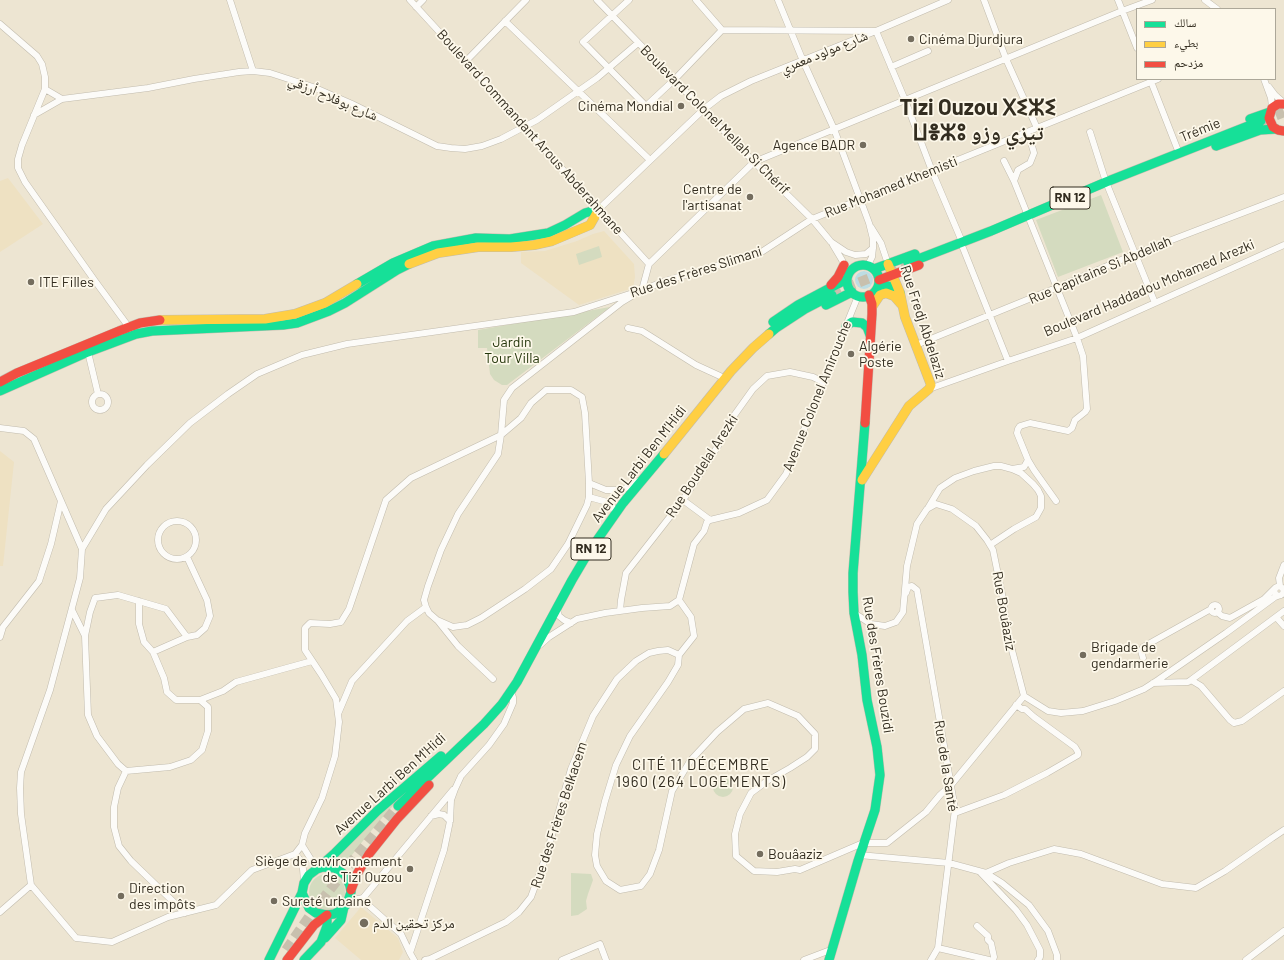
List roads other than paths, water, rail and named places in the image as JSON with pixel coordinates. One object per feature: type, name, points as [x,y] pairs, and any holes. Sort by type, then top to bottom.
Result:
[{"type":"main road","points":[[1281,131],[1269,122],[1269,118],[1271,110],[1278,104],[1284,103]]},
{"type":"main road","name":"RN 12","points":[[908,263],[1029,216],[1149,165],[1164,154],[1177,148],[1271,110]]},
{"type":"main road","name":"Trémie","points":[[1149,165],[1261,121]]},
{"type":"main road","name":"RN 12","points":[[1149,165],[1166,165],[1264,128],[1281,131]]},
{"type":"main road","points":[[0,391],[132,331],[140,324],[158,320],[265,319],[295,314],[326,303],[394,264],[433,246],[476,238],[510,239],[548,232],[565,225],[585,213],[599,209]]},
{"type":"main road","points":[[871,267],[877,272],[879,282],[875,291],[869,296],[862,297],[855,294],[848,285],[847,278],[850,271],[855,267],[861,265],[871,267],[888,264],[973,232],[991,231]]},
{"type":"main road","points":[[879,282],[893,275],[963,248],[978,241],[991,231]]},
{"type":"main road","name":"Rue Fredj Abdelaziz","points":[[888,264],[900,293],[901,304],[905,317],[931,383],[929,389]]},
{"type":"main road","points":[[831,291],[844,265]]},
{"type":"main road","name":"Avenue Larbi Ben M'Hidi","points":[[398,806],[484,724],[510,691],[535,650],[580,567],[616,513],[717,387],[768,334],[831,291],[847,278]]},
{"type":"main road","points":[[879,282],[892,287],[900,293]]},
{"type":"main road","name":"Avenue Larbi Ben M'Hidi","points":[[717,387],[720,376],[755,336],[794,308],[831,291]]},
{"type":"main road","points":[[872,307],[880,295],[886,293],[894,296],[901,304]]},
{"type":"main road","name":"Avenue Larbi Ben M'Hidi","points":[[717,387],[729,380],[749,359],[779,334],[817,310],[855,294]]},
{"type":"main road","name":"Rue des Frères Bouzidi","points":[[830,960],[859,855],[875,810],[880,775],[877,747],[867,700],[862,655],[854,613],[853,573],[861,481],[872,307],[869,296]]},
{"type":"main road","points":[[846,326],[852,322],[862,322],[867,327],[870,337]]},
{"type":"main road","points":[[0,382],[17,374],[132,331]]},
{"type":"main road","name":"Boulevard Haddadou Mohamed Arezki","points":[[861,481],[910,406],[929,389]]},
{"type":"main road","name":"Avenue Larbi Ben M'Hidi","points":[[317,869],[402,788],[472,730],[484,724]]},
{"type":"main road","name":"Avenue Larbi Ben M'Hidi","points":[[304,960],[340,920],[357,874],[376,844],[410,804],[474,741],[484,724]]},
{"type":"main road","points":[[269,960],[302,893],[304,883],[309,875],[317,869],[329,867],[340,871],[348,880],[348,900],[340,911],[334,914],[327,915],[316,913],[309,908],[302,893]]},
{"type":"main road","points":[[321,942],[327,926],[327,915]]},
{"type":"main road","points":[[287,960],[314,925],[327,915]]},
{"type":"main road","points":[[280,960],[286,950]]},
{"type":"street","points":[[230,0],[253,71]]},
{"type":"street","name":"Boulevard Commandant Arous Abderahmane","points":[[410,0],[649,264]]},
{"type":"street","points":[[416,7],[423,0]]},
{"type":"street","points":[[466,61],[526,0]]},
{"type":"street","name":"Boulevard Colonel Mellah Si Chérif","points":[[597,0],[754,162],[812,219],[839,254],[844,265],[847,278]]},
{"type":"street","points":[[629,0],[583,42],[646,106],[722,30],[876,31],[960,237]]},
{"type":"street","points":[[696,0],[722,30]]},
{"type":"street","points":[[778,0],[803,61],[834,129],[869,223],[873,239],[871,267]]},
{"type":"street","name":"شارع مولود معمري","points":[[599,209],[704,109],[721,96],[745,84],[948,0]]},
{"type":"street","points":[[984,0],[1006,59],[1036,128]]},
{"type":"street","points":[[1118,0],[1136,46]]},
{"type":"street","points":[[493,679],[458,646],[429,612],[424,600],[441,550],[458,514],[498,454],[504,400],[512,388],[622,302],[642,290],[649,264],[754,162],[1152,0]]},
{"type":"street","points":[[1205,0],[1216,8]]},
{"type":"street","points":[[505,21],[650,160]]},
{"type":"street","points":[[0,24],[37,56],[42,64],[45,77],[46,89],[22,145],[18,159],[18,168],[29,188],[132,331]]},
{"type":"street","name":"شارع بوفلاح أرزقي","points":[[34,115],[62,99],[148,88],[239,72],[253,71],[270,73],[313,87],[352,104],[437,146],[465,149],[482,146],[501,139],[537,120],[578,92],[638,43]]},
{"type":"street","points":[[891,67],[928,51]]},
{"type":"street","points":[[1150,80],[1177,148]]},
{"type":"street","name":"Rue Mohamed Khemisti","points":[[812,219],[1028,132],[1150,80]]},
{"type":"street","points":[[1265,81],[1275,95],[1284,103]]},
{"type":"street","points":[[1265,81],[1272,103],[1271,110]]},
{"type":"street","points":[[46,89],[62,99]]},
{"type":"street","points":[[1014,181],[1018,170],[1030,163],[1034,153],[1028,132]]},
{"type":"street","points":[[1090,132],[1106,182],[1155,303]]},
{"type":"street","points":[[1004,161],[1029,216],[1056,288],[1077,338],[1082,356],[1087,409],[1075,420],[1072,428],[1068,430],[1030,423],[1020,426],[1017,433],[1028,460],[1056,501]]},
{"type":"street","name":"Rue Capitaine Si Abdellah","points":[[916,345],[990,316],[1135,254],[1284,197]]},
{"type":"street","name":"Rue des Frères Slimani","points":[[82,549],[106,509],[147,465],[190,424],[228,394],[258,374],[302,356],[347,344],[574,312],[665,281],[760,253],[812,219]]},
{"type":"street","points":[[869,223],[879,238],[888,264]]},
{"type":"street","name":"Boulevard Colonel Mellah Si Chérif","points":[[831,242],[846,252],[855,255],[866,254],[873,248]]},
{"type":"street","name":"Boulevard Haddadou Mohamed Arezki","points":[[929,389],[1077,338],[1284,245]]},
{"type":"street","points":[[963,248],[1008,361]]},
{"type":"street","name":"Avenue Colonel Amirouche","points":[[710,520],[739,513],[767,500],[786,474],[846,326],[855,294]]},
{"type":"street","points":[[628,328],[642,331],[696,365],[720,376]]},
{"type":"street","points":[[88,352],[98,394]]},
{"type":"street","name":"Rue Boudelal Arezki","points":[[620,611],[626,573],[683,500],[718,446],[733,417],[753,389],[767,376],[790,372],[813,377],[823,382]]},
{"type":"street","points":[[0,428],[24,431],[34,439],[82,549],[80,578],[72,610],[50,690],[21,772],[20,788],[21,814],[31,886],[76,938],[112,942],[168,917],[216,906],[252,870],[295,854],[302,845],[305,833],[322,798],[335,756],[339,722],[336,699],[305,650],[305,628],[310,623],[330,624],[341,622],[349,609],[386,500],[411,478],[501,435],[521,418],[531,403],[546,390],[571,390],[582,397],[585,413],[589,497],[587,505],[568,544],[551,569],[526,589],[482,618],[468,625],[453,628],[437,620]]},
{"type":"street","points":[[1012,469],[1024,468],[1028,460]]},
{"type":"street","points":[[854,613],[870,624],[885,626],[896,622],[903,612],[907,566],[917,524],[940,488],[954,478],[974,471],[994,466],[1001,466],[1021,473],[1033,484],[1041,496],[1041,508],[1036,517],[990,545]]},
{"type":"street","points":[[589,483],[606,490],[624,489],[644,477]]},
{"type":"street","points":[[589,497],[606,502],[612,506],[616,513]]},
{"type":"street","points":[[0,638],[3,627],[39,581],[52,544],[61,500]]},
{"type":"street","points":[[535,650],[549,637],[577,619],[605,613],[670,606],[679,600],[694,544],[704,531],[707,522],[710,520],[683,500]]},
{"type":"street","name":"Rue Bouâaziz","points":[[927,509],[936,504],[952,509],[976,526],[993,550],[1003,599],[1006,631],[1024,696]]},
{"type":"street","points":[[179,521],[191,527],[196,538],[196,544],[194,550],[187,557],[179,560],[167,557],[162,553],[159,548],[158,535],[166,524],[179,521]]},
{"type":"street","points":[[153,652],[188,637],[197,635],[205,628],[210,616],[207,600],[187,557]]},
{"type":"street","points":[[1280,591],[1279,578],[1284,565]]},
{"type":"street","name":"Rue de la Santé","points":[[905,594],[908,588],[912,586],[917,590],[955,813],[938,948],[931,960]]},
{"type":"street","points":[[679,600],[691,617],[694,636],[679,655],[678,664],[668,682],[630,736],[616,766],[597,834],[595,855],[597,866],[606,881],[620,890],[641,886],[650,874],[659,850],[672,791],[690,761],[717,732],[744,709],[768,703],[798,716],[814,734],[814,748],[807,757],[767,781],[751,793],[740,814],[735,834],[736,856],[754,871],[777,872],[795,869],[800,870],[864,843],[887,843],[926,812],[940,795],[951,785],[1024,696],[1048,711],[1061,713],[1083,711],[1115,701],[1153,684],[1207,647],[1269,601],[1280,591]]},
{"type":"street","points":[[1143,658],[1141,651],[1143,647],[1214,611],[1226,618],[1230,618],[1280,591]]},
{"type":"street","points":[[188,637],[166,609],[118,595],[95,598],[90,612],[85,636],[88,715],[98,736],[118,764],[126,771],[170,767],[191,760],[202,750],[208,731],[208,707],[200,700]]},
{"type":"street","points":[[139,602],[139,624],[144,642],[153,652],[164,678],[167,692],[176,700],[200,700],[223,690],[236,682],[312,661]]},
{"type":"street","points":[[338,716],[352,681],[408,621],[426,607]]},
{"type":"street","points":[[72,610],[85,636]]},
{"type":"street","points":[[556,610],[559,616],[571,623]]},
{"type":"street","points":[[1153,684],[1188,682],[1284,611]]},
{"type":"street","points":[[1276,617],[1284,626]]},
{"type":"street","name":"Rue des Frères Belkacem","points":[[425,960],[492,930],[519,912],[531,897],[538,880],[571,769],[597,709],[617,679],[636,661],[649,653],[658,651],[668,650],[679,655]]},
{"type":"street","points":[[1191,680],[1201,686],[1234,723],[1242,721],[1284,691]]},
{"type":"street","points":[[348,900],[363,898],[454,789],[461,776],[489,745],[504,724],[513,706],[514,700],[510,691]]},
{"type":"street","points":[[955,813],[1010,792],[1048,773],[1078,754],[1075,747],[1025,709],[1022,709],[1016,705]]},
{"type":"street","points":[[126,771],[118,788],[114,807],[114,827],[117,842],[122,851],[131,861],[185,913]]},
{"type":"street","points":[[410,953],[444,850],[450,821],[451,800],[454,789]]},
{"type":"street","points":[[430,817],[439,814],[444,815],[450,821]]},
{"type":"street","points":[[983,872],[1054,849],[1081,854],[1162,884],[1196,888],[1225,871],[1284,830]]},
{"type":"street","points":[[302,845],[317,869]]},
{"type":"street","points":[[295,854],[304,869],[304,883]]},
{"type":"street","points":[[859,855],[949,863],[983,872],[1002,883],[1029,905],[1048,931],[1057,955],[1057,960]]},
{"type":"street","points":[[983,872],[1027,925],[1040,950],[1040,957],[1038,960]]},
{"type":"street","points":[[0,912],[31,886]]},
{"type":"street","points":[[363,898],[366,903],[401,934],[414,960]]},
{"type":"street","points":[[977,926],[988,936],[994,957],[993,960]]},
{"type":"street","points":[[1246,960],[1284,932]]},
{"type":"street","points":[[562,960],[600,944],[606,960]]},
{"type":"street","points":[[938,948],[959,957],[989,960]]},
{"type":"street","points":[[804,960],[833,949]]},
{"type":"water","points":[[864,271],[870,274],[873,280],[870,286],[864,289],[858,286],[855,280],[858,274]]},
{"type":"tunnel","points":[[1262,121],[1284,112]]},
{"type":"tunnel","points":[[832,295],[850,286],[908,263]]},
{"type":"tunnel","points":[[286,950],[311,914],[398,806]]},
{"type":"place","name":"Cinéma Djurdjura","points":[[911,39]]},
{"type":"place","name":"Cinéma Mondial","points":[[681,106]]},
{"type":"place","name":"Agence BADR","points":[[863,145]]},
{"type":"place","name":"Centre de l'artisanat","points":[[750,197]]},
{"type":"place","name":"ITE Filles","points":[[31,282]]},
{"type":"place","name":"Algérie Poste","points":[[851,354]]},
{"type":"place","name":"Brigade de gendarmerie","points":[[1083,655]]},
{"type":"place","name":"Bouâaziz","points":[[760,854]]},
{"type":"place","name":"Siège de environnement de Tizi Ouzou","points":[[410,869]]},
{"type":"place","name":"Direction des impôts","points":[[121,896]]},
{"type":"place","name":"Sureté urbaine","points":[[274,901]]},
{"type":"place","name":"مركز تحقين الدم","points":[[364,923]]},
{"type":"district","name":"Tizi Ouzou ⵝⵉⵣⵉ ⵡⴻⵣⵓ تيزي وزو","points":[[978,120]]},
{"type":"district","name":"CITÉ 11 DÉCEMBRE 1960 (264 LOGEMENTS)","points":[[701,774]]},
{"type":"park label","name":"Jardin Tour Villa","points":[[512,350]]}]
